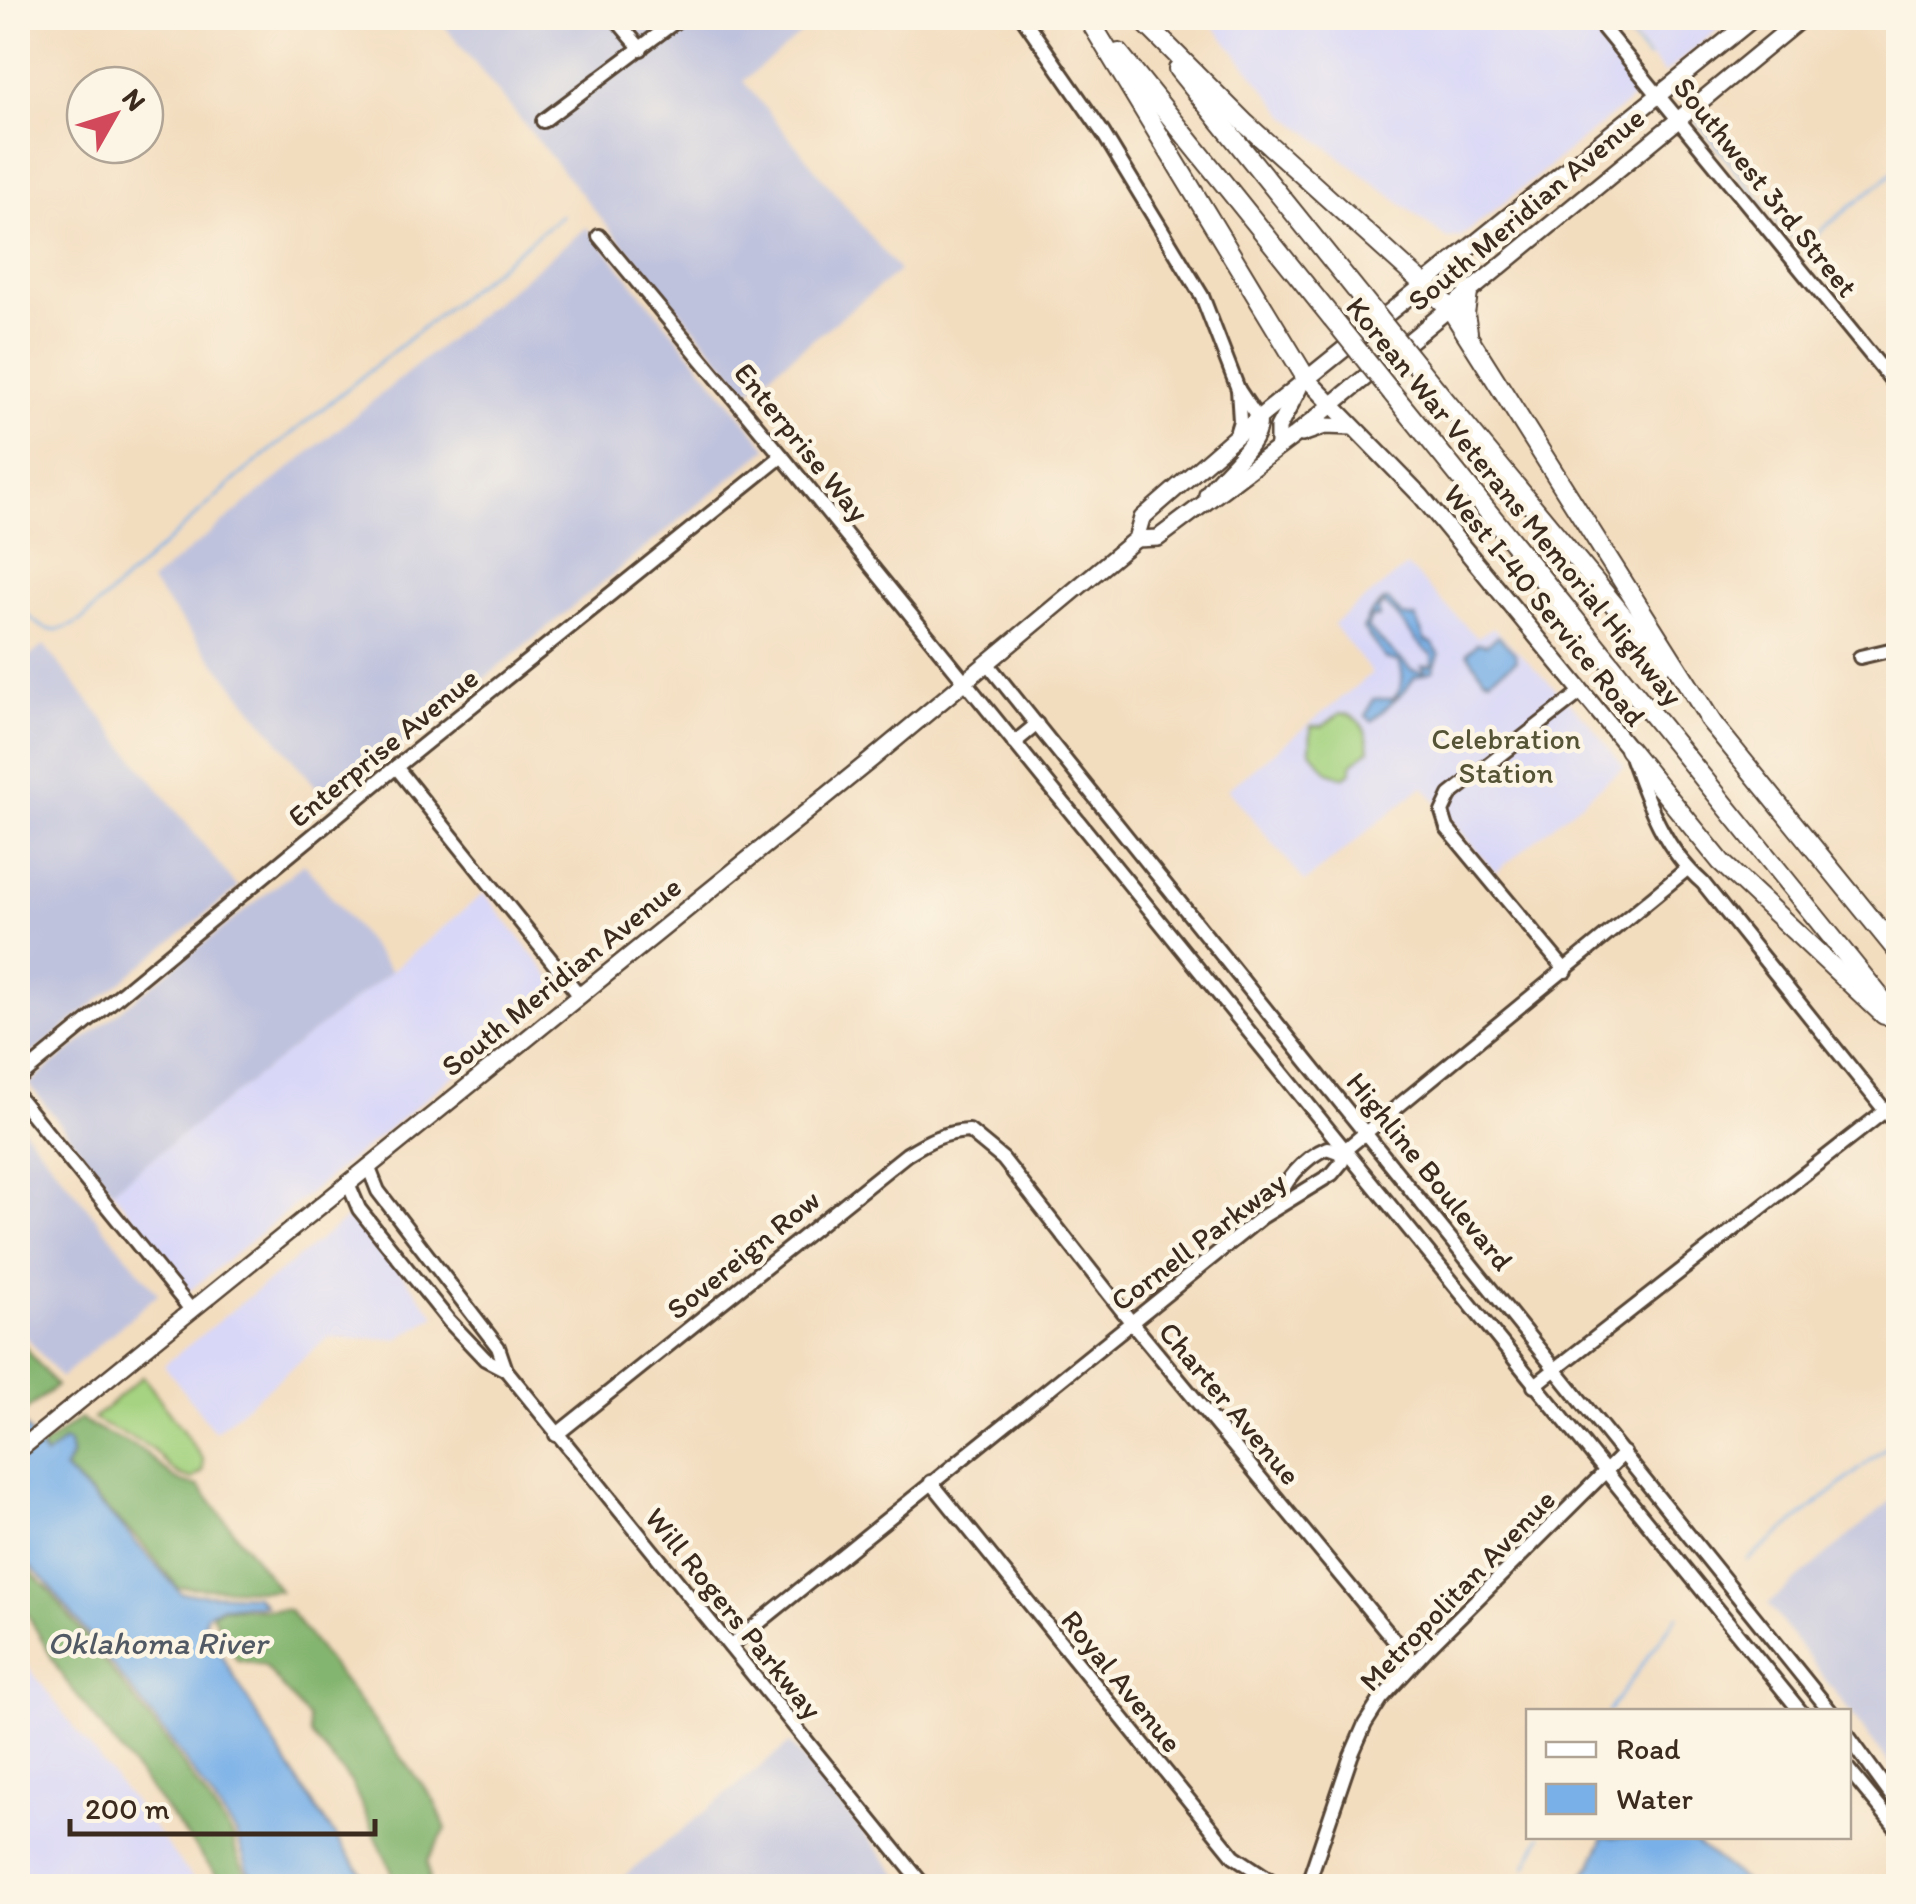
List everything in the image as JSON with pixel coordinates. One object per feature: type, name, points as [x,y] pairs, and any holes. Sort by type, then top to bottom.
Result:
[{"type":"highway","name":"Korean War Veterans Memorial Highway","points":[[1089,18],[1898,1018]]},
{"type":"highway","points":[[1089,18],[1303,381]]},
{"type":"highway","name":"Korean War Veterans Memorial Highway","points":[[1138,18],[1898,952]]},
{"type":"highway","points":[[1138,18],[1246,124],[1450,308],[1713,724]]},
{"type":"highway","points":[[1468,293],[1464,314],[1470,337]]},
{"type":"highway","points":[[1629,749],[1722,862],[1898,1030]]},
{"type":"main road","name":"South Meridian Avenue","points":[[18,1451],[965,682],[1136,539],[1142,518],[1235,438],[1754,18]]},
{"type":"main road","name":"South Meridian Avenue","points":[[1136,539],[1158,538],[1294,436],[1802,18]]},
{"type":"main road","points":[[1546,185],[1570,209]]},
{"type":"main road","name":"West I-40 Service Road","points":[[1303,381],[1421,496],[1629,749]]},
{"type":"main road","points":[[1278,448],[1278,428],[1303,381]]},
{"type":"main road","points":[[1201,504],[1216,481],[1256,440],[1260,430],[1258,419]]},
{"type":"main road","points":[[1294,436],[1320,427],[1352,428]]},
{"type":"street","points":[[615,18],[641,49]]},
{"type":"street","points":[[544,121],[680,18]]},
{"type":"street","points":[[1022,18],[1103,133],[1194,281],[1238,390],[1258,419]]},
{"type":"street","name":"Southwest 3rd Street","points":[[1594,18],[1898,388]]},
{"type":"street","name":"Enterprise Way","points":[[599,236],[965,682]]},
{"type":"street","points":[[1235,438],[1240,421],[1238,390]]},
{"type":"street","name":"Enterprise Avenue","points":[[18,1079],[782,456]]},
{"type":"street","points":[[1860,657],[1898,648]]},
{"type":"street","name":"Highline Boulevard","points":[[988,663],[1830,1709]]},
{"type":"street","name":"Highline Boulevard","points":[[965,682],[1799,1709]]},
{"type":"street","points":[[1566,971],[1445,825],[1442,809],[1450,795],[1581,692]]},
{"type":"street","points":[[1014,743],[1037,724]]},
{"type":"street","name":"West I-40 Service Road","points":[[1629,749],[1660,830],[1687,869],[1896,1123]]},
{"type":"street","points":[[396,767],[580,996]]},
{"type":"street","name":"Cornell Parkway","points":[[730,1646],[1276,1207],[1332,1174],[1342,1162],[1343,1152],[1687,869]]},
{"type":"street","points":[[18,1096],[192,1311]]},
{"type":"street","points":[[1534,1386],[1886,1110]]},
{"type":"street","name":"Charter Avenue","points":[[970,1131],[1003,1159],[1413,1663]]},
{"type":"street","name":"Sovereign Row","points":[[556,1435],[907,1154],[938,1136],[970,1131]]},
{"type":"street","points":[[1276,1207],[1281,1190],[1316,1152],[1328,1148],[1343,1152]]},
{"type":"street","name":"Will Rogers Parkway","points":[[368,1166],[378,1191],[458,1291],[498,1347],[506,1370],[556,1435],[924,1886]]},
{"type":"street","name":"Will Rogers Parkway","points":[[348,1182],[358,1209],[438,1307],[485,1359],[506,1370]]},
{"type":"street","points":[[413,1275],[433,1260]]},
{"type":"street","points":[[438,1307],[458,1291]]},
{"type":"street","name":"Metropolitan Avenue","points":[[1307,1886],[1364,1724],[1413,1663],[1624,1453]]},
{"type":"street","name":"Royal Avenue","points":[[931,1482],[1234,1856],[1273,1882],[1293,1886]]},
{"type":"street","points":[[1851,1740],[1898,1805]]},
{"type":"street","points":[[1851,1774],[1898,1830]]},
{"type":"shaded area","points":[[438,18],[820,18],[743,81],[899,271],[748,391]]},
{"type":"shaded area","points":[[1207,18],[1581,18],[1641,92],[1460,238],[1447,239],[1287,116]]},
{"type":"shaded area","points":[[1619,18],[1732,18],[1664,74]]},
{"type":"shaded area","points":[[587,227],[768,448],[330,804],[150,582]]},
{"type":"shaded area","name":"Celebration Station","points":[[1407,566],[1477,637],[1493,627],[1587,720],[1624,767],[1495,873],[1423,786],[1305,882],[1228,789],[1372,673],[1333,624]]},
{"type":"shaded area","points":[[44,645],[238,888],[18,1065],[18,666]]},
{"type":"shaded area","points":[[304,863],[391,971],[112,1190],[29,1084]]},
{"type":"shaded area","points":[[484,893],[560,989],[189,1291],[112,1190]]},
{"type":"shaded area","points":[[18,1122],[158,1294],[60,1378],[18,1326]]},
{"type":"shaded area","points":[[353,1213],[436,1316],[398,1339],[329,1337],[215,1432],[164,1365]]},
{"type":"shaded area","points":[[1898,1495],[1898,1775],[1851,1709],[1768,1604]]},
{"type":"shaded area","points":[[18,1653],[80,1735],[199,1886],[18,1886]]},
{"type":"shaded area","points":[[790,1743],[907,1886],[612,1886]]},
{"type":"green space","points":[[1340,713],[1362,725],[1369,750],[1344,777],[1328,772],[1310,750],[1311,726],[1323,726]]},
{"type":"green space","points":[[18,1338],[56,1386],[25,1411],[18,1401]]},
{"type":"green space","points":[[143,1376],[203,1459],[203,1471],[193,1479],[175,1472],[146,1445],[93,1419]]},
{"type":"green space","points":[[80,1418],[138,1448],[179,1480],[199,1486],[280,1591],[178,1587],[140,1541],[65,1470],[72,1456],[69,1443],[64,1440],[47,1456],[42,1447]]},
{"type":"green space","points":[[18,1560],[48,1589],[165,1739],[233,1837],[240,1863],[256,1886],[225,1886],[62,1676],[18,1597]]},
{"type":"green space","points":[[221,1608],[289,1610],[434,1800],[446,1829],[427,1861],[431,1886],[397,1883],[351,1782],[310,1734],[308,1718],[264,1665],[237,1660],[212,1614]]},
{"type":"water","points":[[1384,601],[1389,601],[1402,616],[1416,618],[1425,641],[1433,644],[1439,655],[1433,671],[1414,677],[1406,690],[1372,721],[1366,716],[1373,699],[1393,699],[1402,677],[1399,662],[1386,659],[1363,629],[1369,615]],"holes":[[[1384,604],[1432,655],[1432,665],[1422,666],[1425,672],[1412,670],[1367,628],[1371,617],[1379,617],[1378,610]]]},
{"type":"water","points":[[1498,636],[1515,653],[1516,661],[1489,679],[1467,653],[1478,643],[1486,645]]},
{"type":"water","name":"Oklahoma River","points":[[18,1416],[45,1457],[64,1441],[69,1444],[71,1456],[64,1470],[181,1593],[256,1596],[265,1605],[222,1606],[207,1614],[204,1624],[283,1758],[372,1886],[264,1886],[248,1870],[236,1833],[169,1738],[45,1580],[18,1556]]},
{"type":"water","points":[[1602,1839],[1690,1839],[1751,1886],[1573,1886],[1592,1865]]},
{"type":"waterway","points":[[1615,18],[1648,58]]},
{"type":"waterway","points":[[1697,120],[1765,207]]},
{"type":"waterway","points":[[1773,217],[1791,236],[1815,235],[1898,169]]},
{"type":"waterway","points":[[18,605],[47,629],[63,629],[83,619],[238,477],[562,215]]},
{"type":"waterway","points":[[1748,1560],[1898,1438]]},
{"type":"waterway","points":[[1610,1709],[1678,1615]]},
{"type":"waterway","points":[[1526,1867],[1540,1839]]}]
